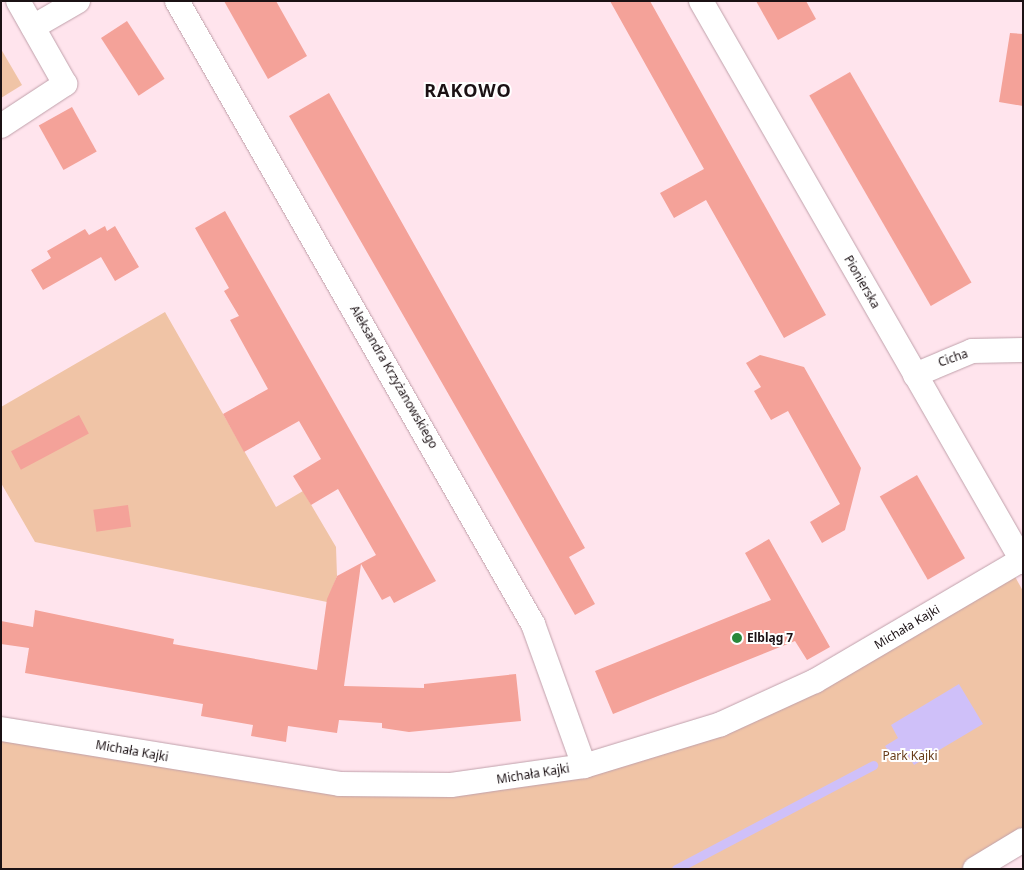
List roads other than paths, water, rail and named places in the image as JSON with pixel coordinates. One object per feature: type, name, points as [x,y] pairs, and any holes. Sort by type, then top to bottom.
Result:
[{"type":"street","points":[[1,7],[10,1]]},
{"type":"street","points":[[1,126],[65,84],[18,1]]},
{"type":"street","points":[[33,27],[78,1]]},
{"type":"street","name":"Aleksandra Krzyżanowskiego","points":[[177,1],[533,624],[584,766]]},
{"type":"street","name":"Pionierska","points":[[701,1],[1022,561]]},
{"type":"street","name":"Cicha","points":[[915,375],[972,351],[1023,350]]},
{"type":"street","name":"Michała Kajki","points":[[1,729],[340,784],[451,786],[584,766],[721,724],[806,685],[1022,561]]},
{"type":"street","points":[[975,869],[1023,840]]},
{"type":"waterway","points":[[676,869],[873,765]]},
{"type":"place","name":"Elbląg 7","points":[[737,638]]},
{"type":"district","name":"RAKOWO","points":[[468,90]]},
{"type":"park label","name":"Park Kajki","points":[[910,756]]}]
